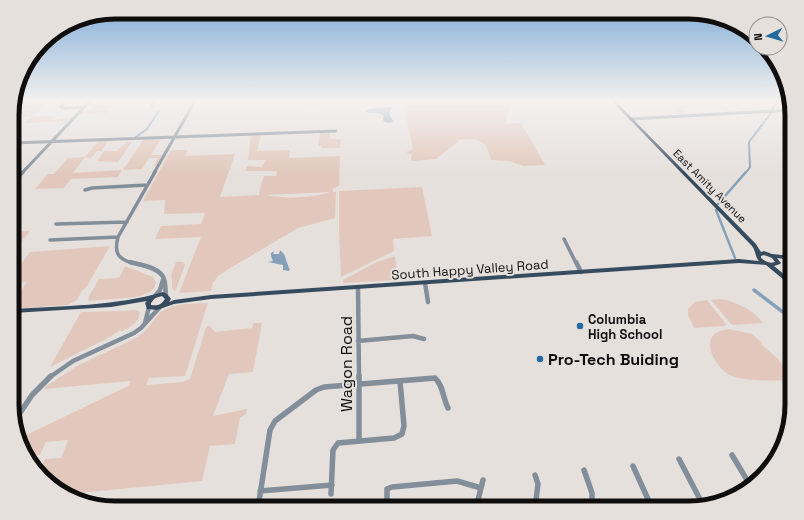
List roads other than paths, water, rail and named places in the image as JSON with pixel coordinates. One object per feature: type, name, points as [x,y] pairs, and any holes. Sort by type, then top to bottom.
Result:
[{"type":"main road","name":"East Amity Avenue","points":[[636,125],[742,232],[756,247],[759,255],[766,263]]},
{"type":"main road","name":"East Amity Avenue","points":[[742,232],[777,260],[777,264]]},
{"type":"main road","name":"South Happy Valley Road","points":[[739,261],[762,253],[771,255]]},
{"type":"main road","points":[[771,255],[785,257]]},
{"type":"main road","name":"South Happy Valley Road","points":[[202,298],[739,261],[773,265],[777,264]]},
{"type":"main road","points":[[784,277],[777,264],[785,261]]},
{"type":"main road","points":[[766,263],[784,277]]},
{"type":"main road","points":[[19,311],[111,305],[153,297],[160,294],[175,299],[202,298]]},
{"type":"main road","points":[[162,307],[167,301],[167,296]]},
{"type":"main road","points":[[148,306],[148,301],[153,297]]},
{"type":"main road","points":[[111,305],[119,306],[139,304],[154,309],[174,302],[202,298]]},
{"type":"street","points":[[19,177],[68,125]]},
{"type":"street","points":[[167,296],[164,278],[160,273],[127,261],[120,256],[116,249],[118,237],[181,125]]},
{"type":"street","points":[[19,143],[336,132]]},
{"type":"street","points":[[85,190],[92,188],[148,185]]},
{"type":"street","points":[[56,224],[127,222]]},
{"type":"street","points":[[50,240],[118,237]]},
{"type":"street","points":[[564,239],[581,272]]},
{"type":"street","points":[[153,297],[160,290],[164,278]]},
{"type":"street","points":[[425,283],[428,302]]},
{"type":"street","name":"Wagon Road","points":[[358,287],[360,441]]},
{"type":"street","points":[[145,324],[148,306]]},
{"type":"street","points":[[20,413],[26,402],[48,378],[72,362],[136,332],[145,324],[153,313],[162,307]]},
{"type":"street","points":[[358,341],[413,336],[424,339]]},
{"type":"street","points":[[259,501],[270,430],[275,421],[320,388],[431,378],[438,380],[441,385],[444,400],[448,408]]},
{"type":"street","points":[[332,494],[333,454],[335,446],[342,442],[394,438],[402,434],[404,426],[400,381]]},
{"type":"street","points":[[732,455],[747,481]]},
{"type":"street","points":[[679,459],[700,500]]},
{"type":"street","points":[[633,466],[649,501]]},
{"type":"street","points":[[584,470],[592,493],[592,501]]},
{"type":"street","points":[[535,475],[538,484],[536,501]]},
{"type":"street","points":[[478,501],[483,480]]},
{"type":"street","points":[[386,501],[386,487],[457,481],[481,488]]},
{"type":"street","points":[[260,491],[332,485]]},
{"type":"water","points":[[280,250],[284,254],[290,268],[289,271],[283,270],[283,265],[268,262],[273,261],[271,253],[274,251],[273,254],[279,254]]},
{"type":"waterway","points":[[136,137],[149,125]]},
{"type":"waterway","points":[[748,170],[750,167],[749,142],[762,125]]},
{"type":"waterway","points":[[718,204],[746,172]]},
{"type":"waterway","points":[[716,210],[735,258]]},
{"type":"waterway","points":[[754,290],[785,314]]},
{"type":"place","name":"Columbia High School","points":[[580,326]]},
{"type":"place","name":"Pro-Tech Buiding","points":[[540,359]]}]
